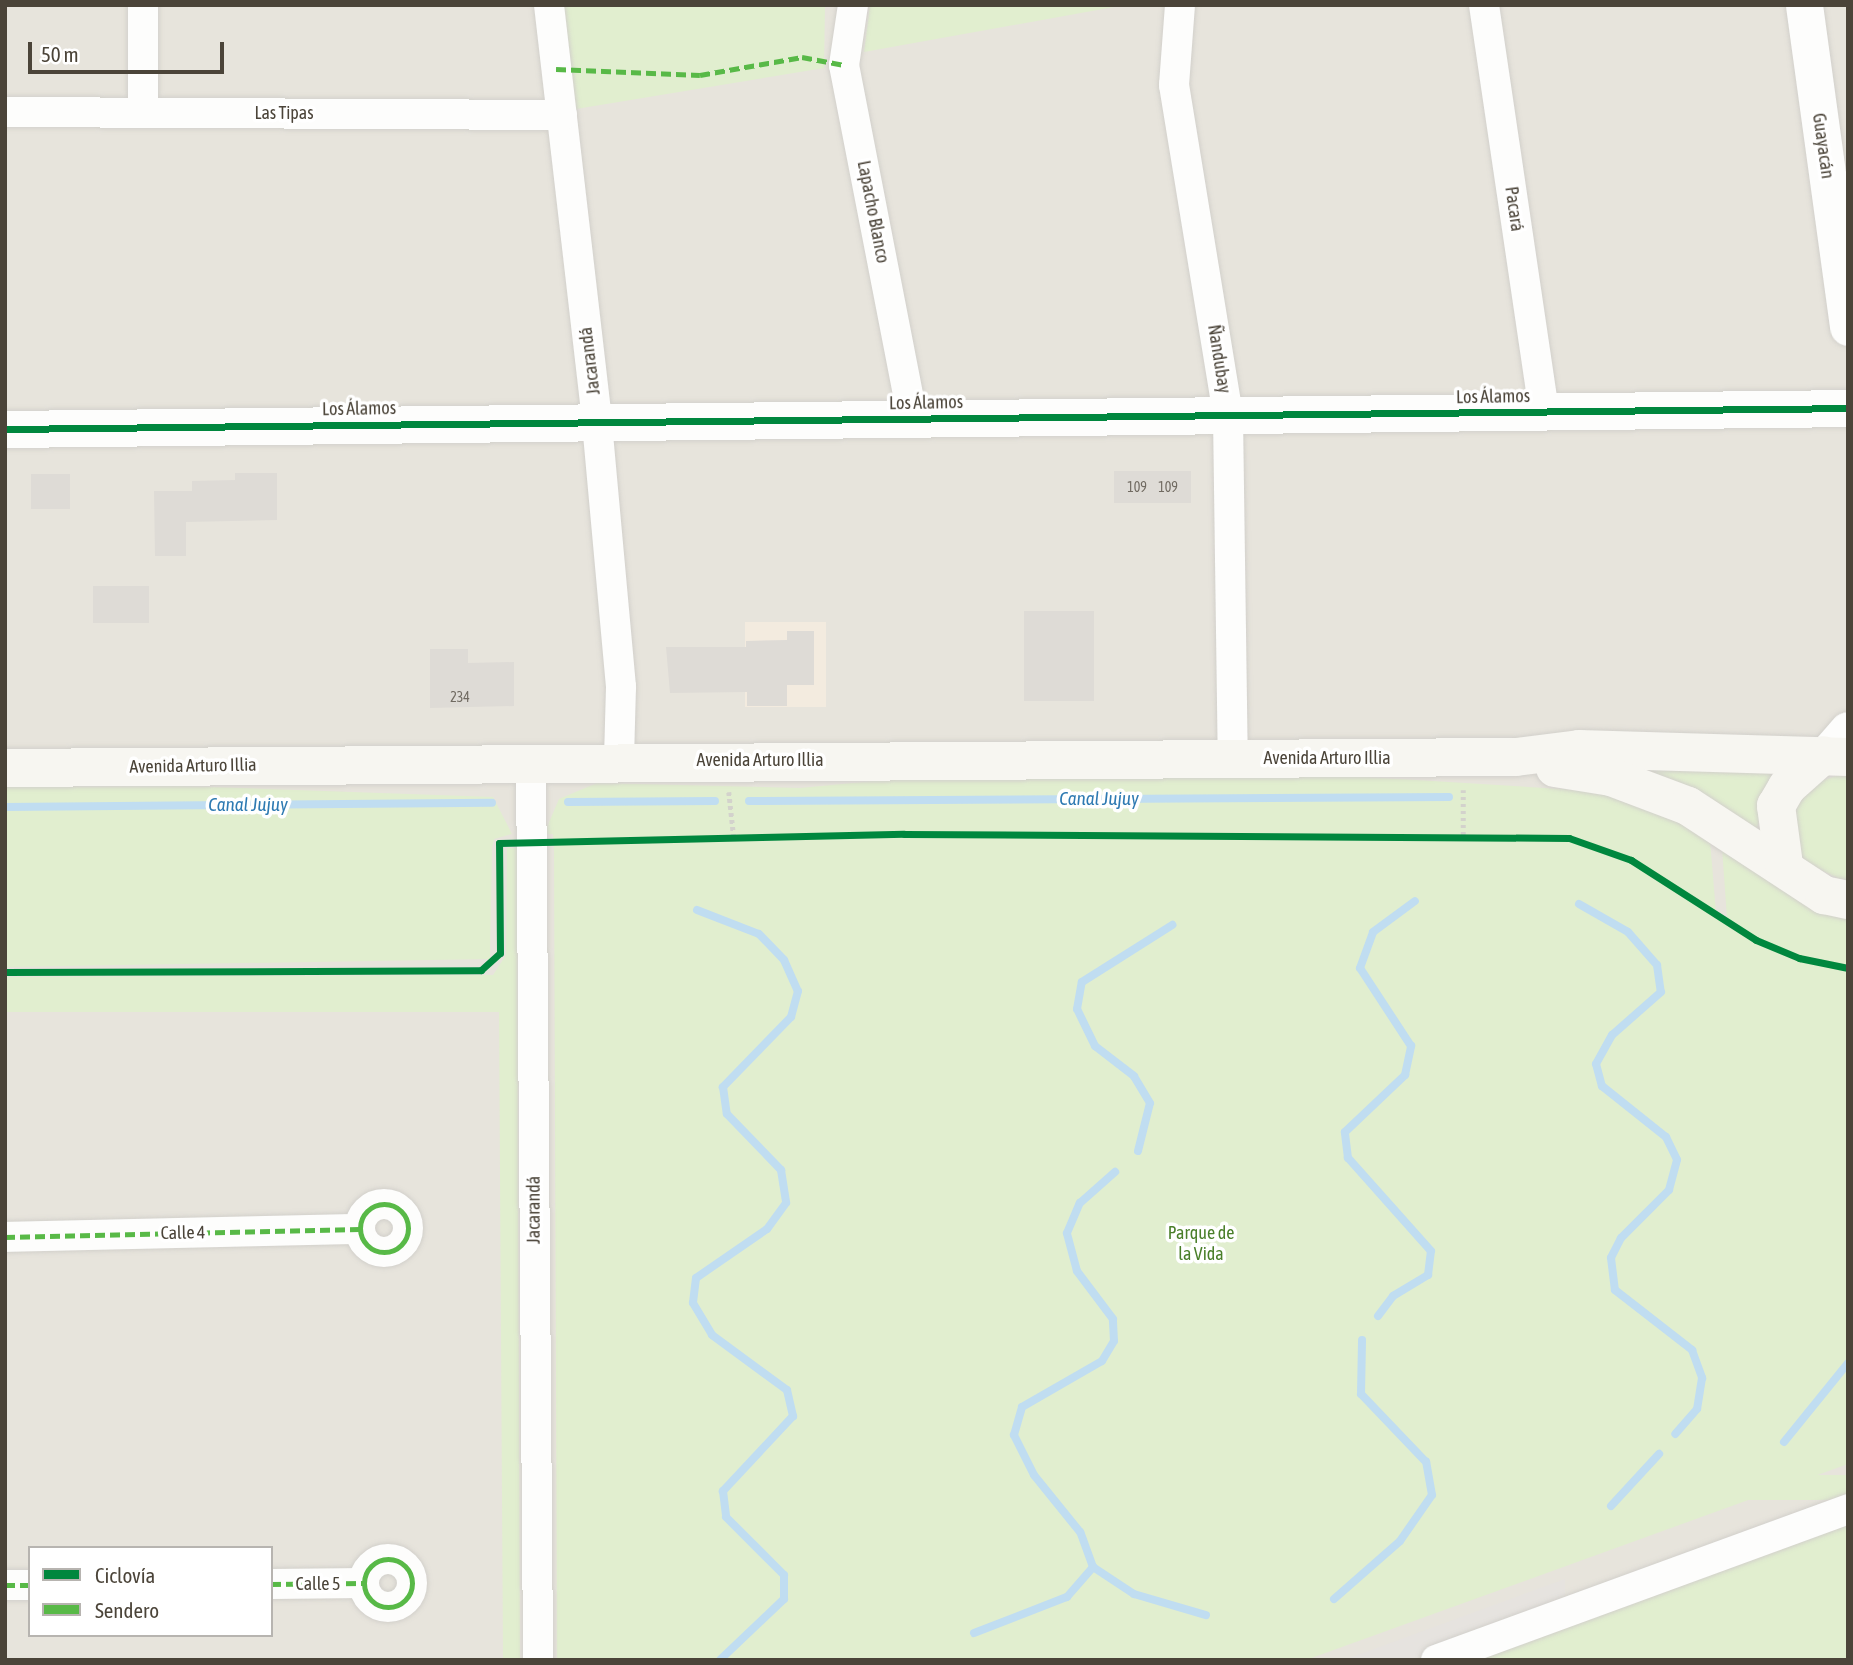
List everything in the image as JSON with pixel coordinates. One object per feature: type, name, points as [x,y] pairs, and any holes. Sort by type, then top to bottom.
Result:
[{"type":"main road","name":"Avenida Arturo Illia","points":[[5,768],[620,760],[1516,757],[1579,749],[1836,749]]},
{"type":"main road","points":[[1784,865],[1776,806],[1787,787],[1836,749]]},
{"type":"main road","name":"Avenida Arturo Illia","points":[[1516,757],[1654,791],[1784,865],[1840,901]]},
{"type":"street","points":[[143,5],[143,113]]},
{"type":"street","name":"Jacarandá","points":[[549,5],[597,422],[621,687],[620,760]]},
{"type":"street","name":"Lapacho Blanco","points":[[853,5],[844,65],[912,419]]},
{"type":"street","name":"Ñandubay","points":[[1180,5],[1174,85],[1228,416],[1233,758]]},
{"type":"street","name":"Pacará","points":[[1484,5],[1544,412]]},
{"type":"street","name":"Guayacán","points":[[1804,5],[1848,327]]},
{"type":"street","name":"Las Tipas","points":[[5,112],[562,115]]},
{"type":"street","name":"Los Álamos","points":[[5,429],[1848,408]]},
{"type":"street","name":"Jacarandá","points":[[531,761],[538,1660]]},
{"type":"street","name":"Calle 4","points":[[5,1237],[360,1228]]},
{"type":"street","points":[[1436,1660],[1848,1509]]},
{"type":"street","name":"Calle 5","points":[[273,1584],[364,1583]]},
{"type":"street","points":[[5,1585],[28,1585]]},
{"type":"path","points":[[1462,835],[1463,757]]},
{"type":"path","points":[[729,799],[735,800],[734,838]]},
{"type":"path","points":[[1449,835],[1475,835]]},
{"type":"path","points":[[721,838],[747,838]]},
{"type":"shaded area","points":[[5,5],[1848,5],[1848,1660],[5,1660]]},
{"type":"shaded area","points":[[745,622],[826,622],[826,707],[745,707]]},
{"type":"shaded area","points":[[1565,1579],[1565,1604],[1410,1660],[1344,1660]]},
{"type":"green space","points":[[557,5],[825,5],[824,68],[570,110]]},
{"type":"green space","points":[[870,5],[1125,5],[864,52]]},
{"type":"green space","points":[[1606,758],[1778,766],[1756,830]]},
{"type":"green space","points":[[1848,772],[1848,883],[1799,859],[1794,806],[1818,782]]},
{"type":"green space","name":"Parque de la Vida","points":[[1302,773],[1611,792],[1709,828],[1716,913],[1727,918],[1721,834],[1848,920],[1848,1464],[1306,1660],[557,1660],[554,843],[553,834],[544,834],[559,799],[597,783],[800,788],[894,779]]},
{"type":"green space","points":[[182,786],[493,797],[512,834],[494,839],[492,848],[490,959],[5,967],[5,787]]},
{"type":"green space","points":[[507,848],[517,848],[520,1660],[503,1660],[499,1012],[5,1012],[5,977],[493,975],[506,955]]},
{"type":"green space","points":[[1546,1475],[1848,1475],[1848,1500],[1546,1500]]},
{"type":"green space","points":[[1848,1523],[1848,1660],[1468,1660]]},
{"type":"building","points":[[1114,471],[1191,471],[1191,503],[1114,503]]},
{"type":"building","points":[[235,473],[277,473],[277,520],[186,522],[186,556],[155,556],[154,491],[192,491],[192,481],[235,480]]},
{"type":"building","points":[[31,474],[70,474],[70,509],[31,509]]},
{"type":"building","points":[[93,586],[149,586],[149,623],[93,623]]},
{"type":"building","points":[[1024,611],[1094,611],[1094,701],[1024,701]]},
{"type":"building","points":[[787,631],[814,631],[814,685],[787,685],[787,706],[747,706],[747,692],[670,693],[666,647],[746,647],[746,641],[787,640]]},
{"type":"building","points":[[430,649],[468,649],[468,663],[514,662],[514,706],[430,708]]},
{"type":"waterway","name":"Canal Jujuy","points":[[749,801],[1449,797]]},
{"type":"waterway","name":"Canal Jujuy","points":[[568,802],[715,801]]},
{"type":"waterway","name":"Canal Jujuy","points":[[5,807],[492,803]]},
{"type":"waterway","points":[[1378,1316],[1393,1296],[1428,1275],[1431,1251],[1348,1158],[1345,1132],[1405,1075],[1411,1046],[1360,968],[1373,932],[1415,901]]},
{"type":"waterway","points":[[1579,904],[1628,932],[1657,965],[1661,992],[1612,1035],[1596,1064],[1602,1086],[1666,1137],[1677,1160],[1669,1190],[1621,1238],[1611,1258],[1615,1290],[1692,1350],[1702,1378],[1697,1409],[1675,1434]]},
{"type":"waterway","points":[[697,910],[759,934],[784,960],[798,991],[791,1017],[723,1087],[727,1114],[781,1170],[786,1203],[767,1229],[696,1278],[693,1303],[712,1335],[787,1390],[793,1416],[723,1491],[726,1517],[784,1575],[784,1599],[720,1660]]},
{"type":"waterway","points":[[1138,1151],[1150,1103],[1134,1076],[1095,1046],[1077,1009],[1082,982],[1172,925]]},
{"type":"waterway","points":[[974,1633],[1067,1597],[1093,1567],[1080,1532],[1034,1475],[1014,1435],[1022,1407],[1102,1361],[1114,1341],[1113,1319],[1077,1271],[1067,1233],[1080,1203],[1115,1172]]},
{"type":"waterway","points":[[1334,1599],[1400,1541],[1432,1495],[1426,1462],[1361,1394],[1362,1340]]},
{"type":"waterway","points":[[1784,1442],[1848,1363]]},
{"type":"waterway","points":[[1611,1506],[1659,1454]]},
{"type":"waterway","points":[[1093,1567],[1134,1594],[1206,1615]]},
{"type":"marked path","points":[[556,69],[700,75],[802,57],[844,65]]},
{"type":"marked path","points":[[384,1204],[401,1211],[408,1228],[401,1245],[384,1252],[367,1245],[360,1228],[367,1211],[384,1204]]},
{"type":"marked path","points":[[5,1237],[360,1229]]},
{"type":"marked path","points":[[388,1559],[405,1566],[412,1583],[405,1600],[388,1607],[371,1600],[364,1583],[371,1566],[388,1559]]},
{"type":"marked path","points":[[273,1584],[364,1583]]},
{"type":"marked path","points":[[5,1585],[28,1585]]},
{"type":"cycle path","points":[[5,429],[1848,408]]},
{"type":"cycle path","points":[[5,972],[481,970],[500,953],[499,843],[904,834],[1569,838],[1631,860],[1756,940],[1799,958],[1848,968]]}]
